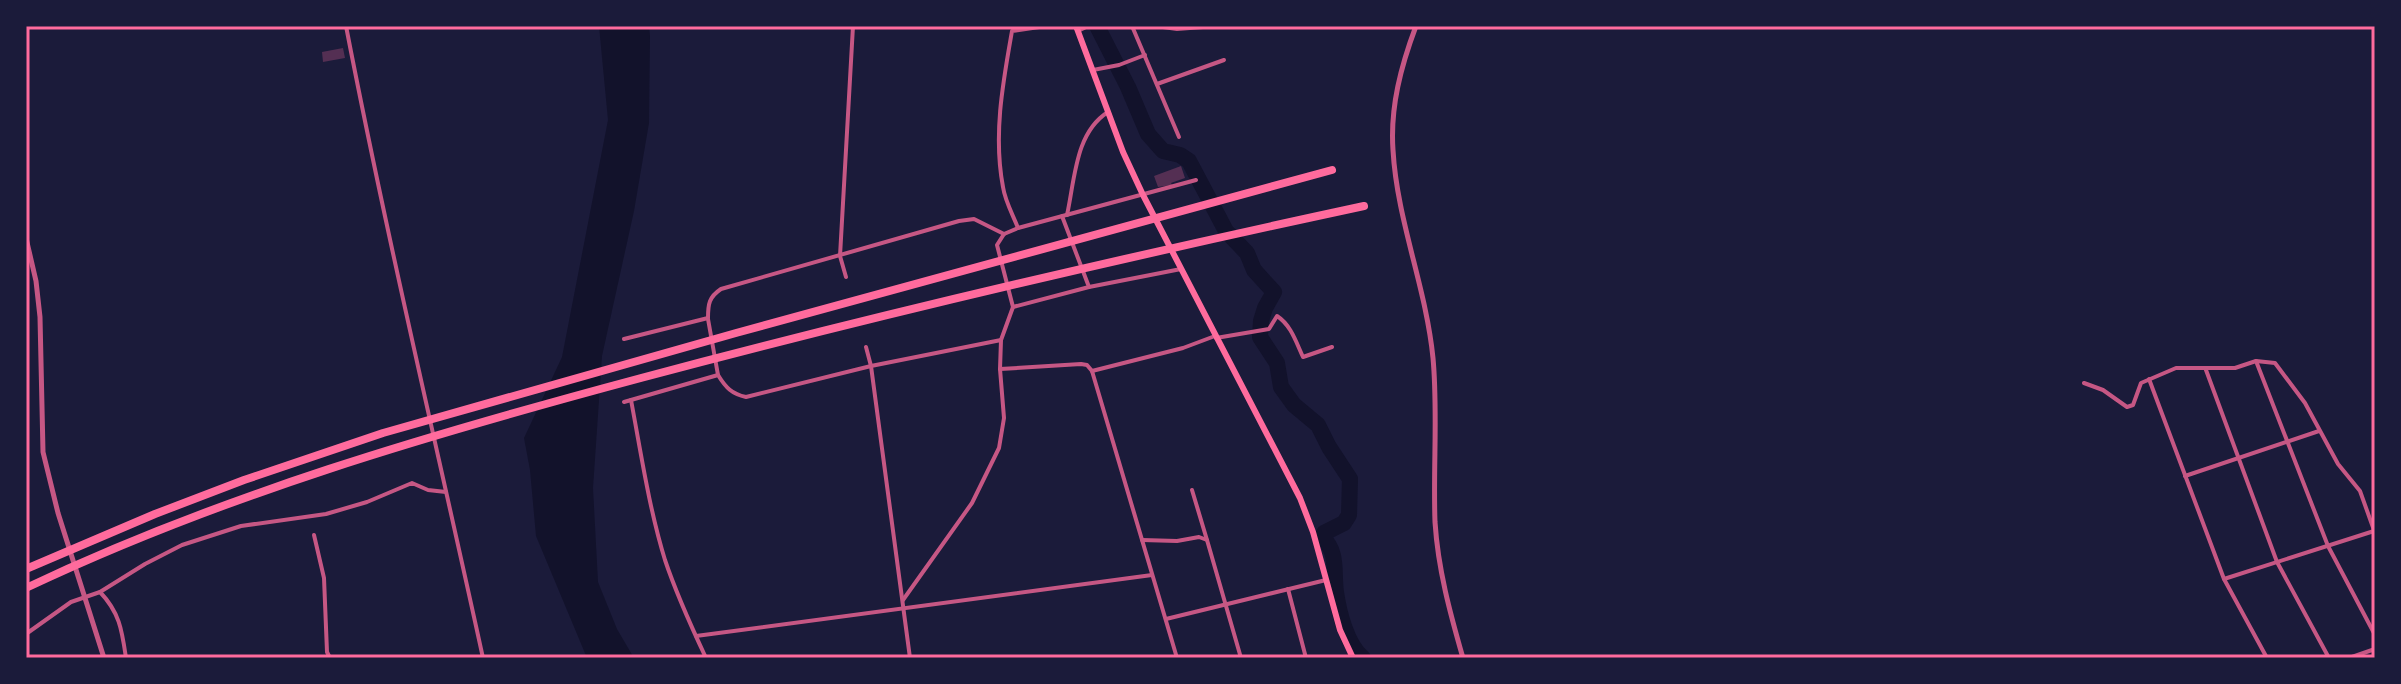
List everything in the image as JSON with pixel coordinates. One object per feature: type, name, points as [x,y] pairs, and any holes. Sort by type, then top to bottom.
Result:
[{"type":"highway","points":[[26,569],[244,480],[383,433],[1332,170]]},
{"type":"highway","points":[[26,588],[161,529],[250,496],[387,450],[549,402],[982,292],[1364,206]]},
{"type":"main road","points":[[1077,28],[1143,195],[1303,506],[1340,630],[1353,658]]},
{"type":"street","points":[[346,26],[411,342],[483,658]]},
{"type":"street","points":[[846,277],[840,256],[853,26]]},
{"type":"street","points":[[1018,228],[1003,190],[999,159],[1000,104],[1012,31],[1046,26]]},
{"type":"street","points":[[1077,28],[1088,26]]},
{"type":"street","points":[[1132,26],[1179,137]]},
{"type":"street","points":[[1156,26],[1177,29],[1216,26]]},
{"type":"street","points":[[1416,26],[1398,85],[1392,147],[1399,203],[1428,316],[1434,370],[1438,557],[1463,658]]},
{"type":"street","points":[[1093,70],[1119,65],[1145,55]]},
{"type":"street","points":[[1157,84],[1224,60]]},
{"type":"street","points":[[1089,287],[1065,216],[1082,141],[1100,117],[1108,112]]},
{"type":"street","points":[[903,600],[972,503],[999,448],[1004,418],[1001,340],[1013,307],[997,245],[1004,234],[1196,180]]},
{"type":"street","points":[[1001,340],[871,366],[746,397],[734,394],[725,387],[718,375],[708,303],[712,295],[721,289],[959,221],[974,219],[1004,234]]},
{"type":"street","points":[[26,238],[40,317],[43,452],[58,513],[104,658]]},
{"type":"street","points":[[1013,307],[1089,287],[1181,269]]},
{"type":"street","points":[[1092,371],[1216,337],[1269,329],[1277,316],[1292,333],[1303,357],[1332,347]]},
{"type":"street","points":[[624,339],[708,318]]},
{"type":"street","points":[[866,347],[910,658]]},
{"type":"street","points":[[2256,361],[2328,546],[2375,635]]},
{"type":"street","points":[[2084,383],[2103,390],[2127,407],[2133,405],[2141,383],[2176,368],[2235,368],[2256,361],[2275,363],[2305,403],[2338,464],[2360,491],[2375,532],[2224,579]]},
{"type":"street","points":[[1000,369],[1081,364],[1092,371],[1177,658]]},
{"type":"street","points":[[2206,370],[2277,562],[2329,658]]},
{"type":"street","points":[[624,402],[718,375]]},
{"type":"street","points":[[2149,379],[2224,579],[2267,658]]},
{"type":"street","points":[[631,400],[643,470],[664,557],[706,658]]},
{"type":"street","points":[[2185,476],[2319,431]]},
{"type":"street","points":[[26,634],[71,602],[100,592],[157,557],[210,535],[241,526],[326,514],[367,502],[412,483],[428,490],[446,492]]},
{"type":"street","points":[[1192,490],[1241,658]]},
{"type":"street","points":[[314,535],[324,578],[327,652],[330,658]]},
{"type":"street","points":[[1142,540],[1177,541],[1199,537],[1207,540]]},
{"type":"street","points":[[696,636],[1152,575]]},
{"type":"street","points":[[1166,619],[1326,580]]},
{"type":"street","points":[[1288,589],[1306,658]]},
{"type":"street","points":[[100,592],[113,605],[122,630],[126,658]]},
{"type":"street","points":[[2349,658],[2375,649]]},
{"type":"shaded area","points":[[599,26],[649,26],[650,36],[649,123],[634,211],[602,356],[593,488],[598,582],[617,629],[634,658],[587,658],[536,536],[524,438],[562,357],[608,120]]},
{"type":"building","points":[[343,48],[345,58],[323,62],[322,52]]},
{"type":"building","points":[[1181,166],[1185,178],[1172,185],[1158,187],[1154,176]]},
{"type":"waterway","points":[[1097,26],[1148,134],[1163,151],[1189,161],[1226,231],[1247,253],[1254,270],[1274,292],[1265,308],[1260,337],[1277,363],[1281,387],[1294,405],[1318,425],[1350,479],[1349,515],[1344,523],[1322,537],[1333,556],[1336,592],[1345,628],[1352,645],[1363,658]]}]
